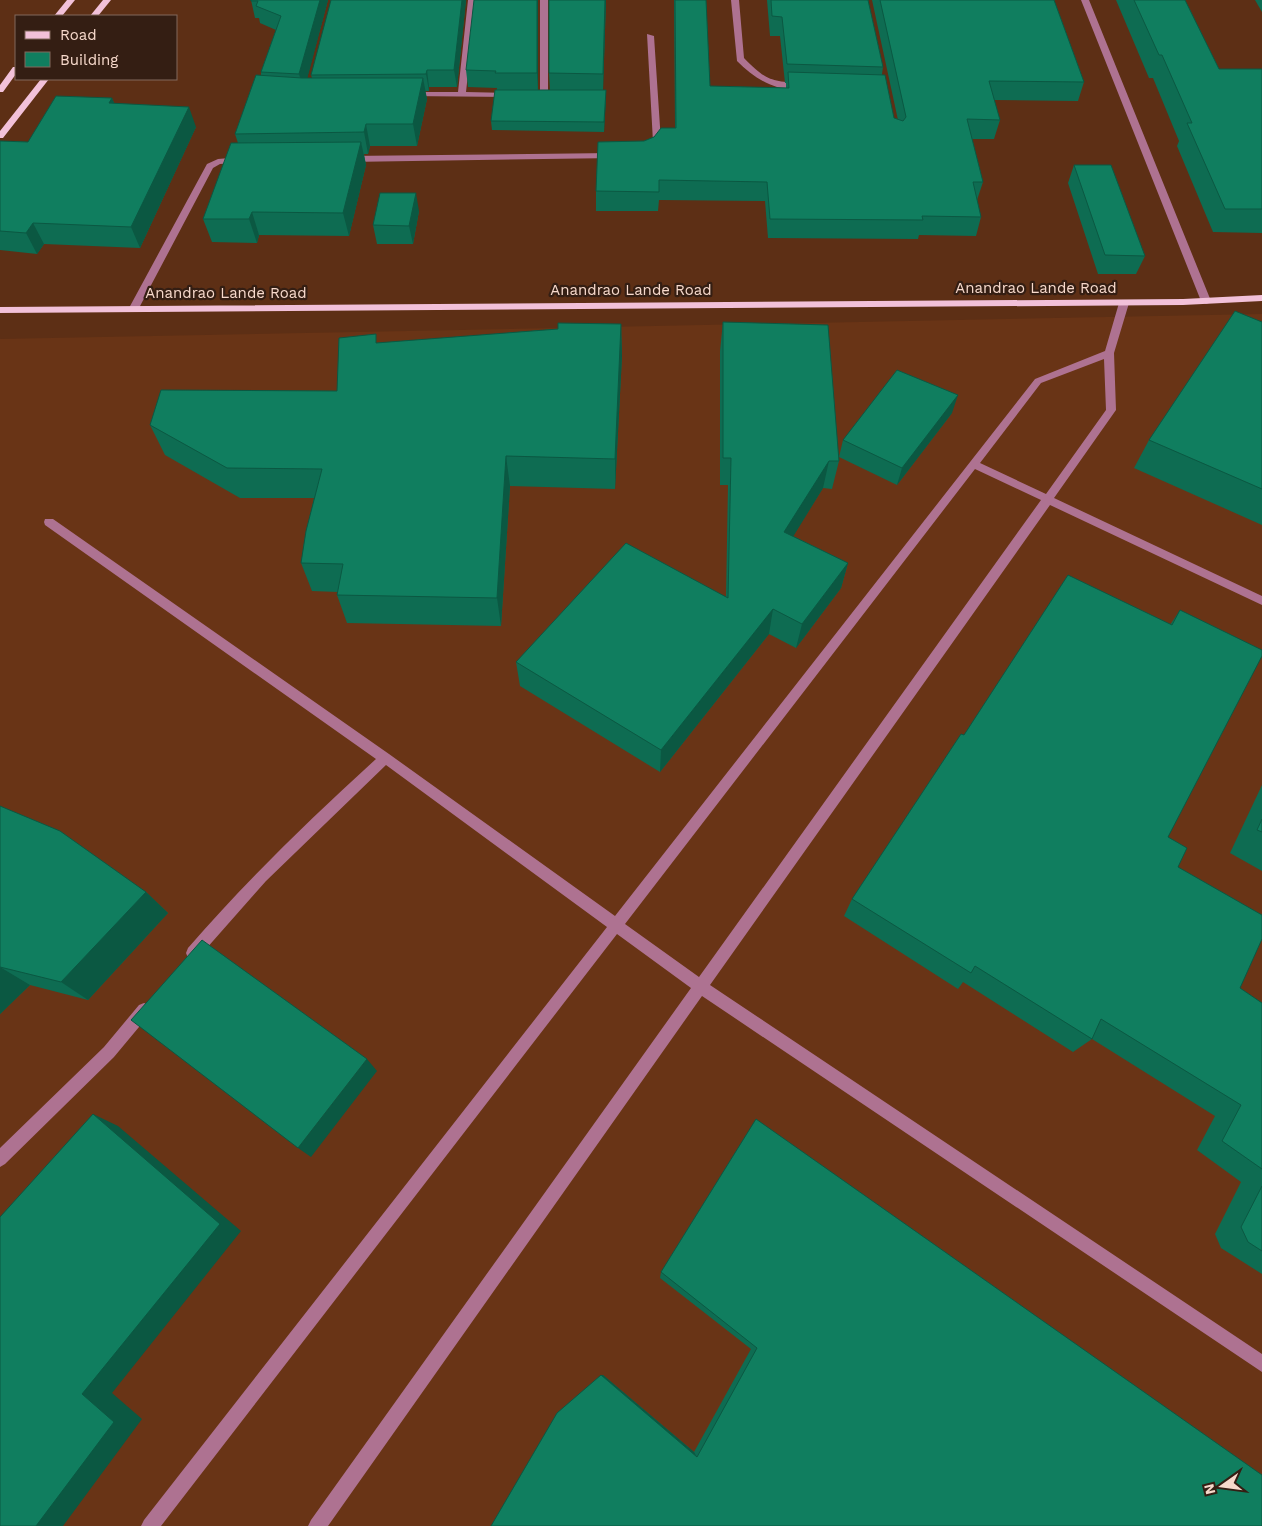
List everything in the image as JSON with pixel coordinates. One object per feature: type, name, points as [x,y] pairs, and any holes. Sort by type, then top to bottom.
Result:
[{"type":"main road","points":[[59,15],[71,0]]},
{"type":"main road","points":[[95,15],[107,0]]},
{"type":"main road","points":[[0,90],[15,70]]},
{"type":"main road","points":[[0,136],[44,80]]},
{"type":"main road","name":"Anandrao Lande Road","points":[[0,310],[1124,302],[1262,298]]},
{"type":"street","points":[[462,94],[472,0]]},
{"type":"street","points":[[535,95],[548,96],[544,0]]},
{"type":"street","points":[[735,0],[740,59],[765,82],[783,87],[811,88]]},
{"type":"street","points":[[1085,0],[1206,301]]},
{"type":"street","points":[[643,156],[651,153],[655,149],[657,142],[650,36]]},
{"type":"street","points":[[404,94],[516,95]]},
{"type":"street","points":[[336,159],[623,156]]},
{"type":"street","points":[[134,308],[210,166],[228,161],[247,160]]},
{"type":"street","points":[[317,1526],[1111,410],[1109,353],[1124,302]]},
{"type":"street","points":[[150,1526],[1038,381],[1109,353]]},
{"type":"street","points":[[974,464],[1262,601]]},
{"type":"street","points":[[49,522],[385,758],[700,987],[1262,1364]]},
{"type":"street","points":[[184,963],[215,926],[298,839],[385,758]]},
{"type":"street","points":[[0,1159],[109,1052],[153,1000]]},
{"type":"shaded area","points":[[1262,314],[1262,1526],[0,1526],[0,339]]},
{"type":"building","points":[[251,0],[320,0],[299,74],[261,72],[281,16],[256,6],[258,1]]},
{"type":"building","points":[[331,0],[462,0],[454,70],[427,70],[426,74],[311,75]]},
{"type":"building","points":[[474,0],[537,0],[537,73],[495,73],[496,71],[466,70]]},
{"type":"building","points":[[549,0],[605,0],[603,74],[549,73]]},
{"type":"building","points":[[675,0],[706,0],[710,86],[789,88],[788,72],[885,75],[894,118],[903,121],[906,117],[880,0],[1054,0],[1084,82],[989,81],[1000,120],[967,119],[983,182],[973,182],[981,217],[922,216],[923,220],[770,219],[767,182],[659,180],[659,192],[596,191],[598,142],[644,141],[654,137],[661,128],[676,128]]},
{"type":"building","points":[[771,0],[868,0],[883,67],[787,64],[782,17],[772,16]]},
{"type":"building","points":[[1134,0],[1185,0],[1219,69],[1262,69],[1262,209],[1225,209],[1187,123],[1192,123],[1162,55],[1159,55]]},
{"type":"building","points":[[256,75],[302,78],[423,78],[413,124],[366,124],[364,132],[235,134]]},
{"type":"building","points":[[495,90],[606,90],[604,122],[491,121]]},
{"type":"building","points":[[56,96],[112,98],[109,103],[189,107],[131,227],[33,223],[26,233],[0,231],[0,141],[28,142]]},
{"type":"building","points":[[361,142],[343,213],[252,212],[249,219],[203,219],[231,143]]},
{"type":"building","points":[[1074,165],[1111,165],[1145,256],[1105,255]]},
{"type":"building","points":[[380,193],[416,193],[409,226],[373,225]]},
{"type":"building","points":[[1235,311],[1262,322],[1262,489],[1149,440]]},
{"type":"building","points":[[723,322],[828,325],[839,461],[829,461],[784,532],[848,563],[802,624],[773,609],[661,750],[516,662],[626,543],[728,598],[731,458],[723,458]]},
{"type":"building","points":[[558,323],[621,324],[615,459],[506,456],[497,598],[337,595],[343,564],[301,563],[306,531],[322,469],[227,468],[150,425],[161,390],[337,391],[339,338],[376,334],[376,343],[558,329]]},
{"type":"building","points":[[897,370],[958,395],[902,468],[843,440]]},
{"type":"building","points":[[1068,575],[1172,625],[1180,610],[1262,650],[1262,656],[1168,837],[1187,848],[1178,867],[1262,915],[1262,939],[1240,988],[1262,1003],[1262,1169],[1222,1141],[1241,1105],[1101,1019],[1092,1039],[975,966],[971,973],[852,899],[961,734],[964,735]]},
{"type":"building","points":[[0,806],[60,831],[146,892],[61,982],[0,967]]},
{"type":"building","points":[[1262,819],[1262,832],[1257,830]]},
{"type":"building","points":[[202,940],[367,1059],[298,1148],[131,1020]]},
{"type":"building","points":[[93,1114],[220,1224],[82,1394],[114,1422],[36,1526],[0,1526],[0,1217]]},
{"type":"building","points":[[756,1119],[1262,1475],[1262,1526],[491,1526],[557,1413],[601,1375],[697,1457],[757,1348],[661,1272]]},
{"type":"building","points":[[1262,1186],[1262,1251],[1248,1242],[1241,1227]]}]
